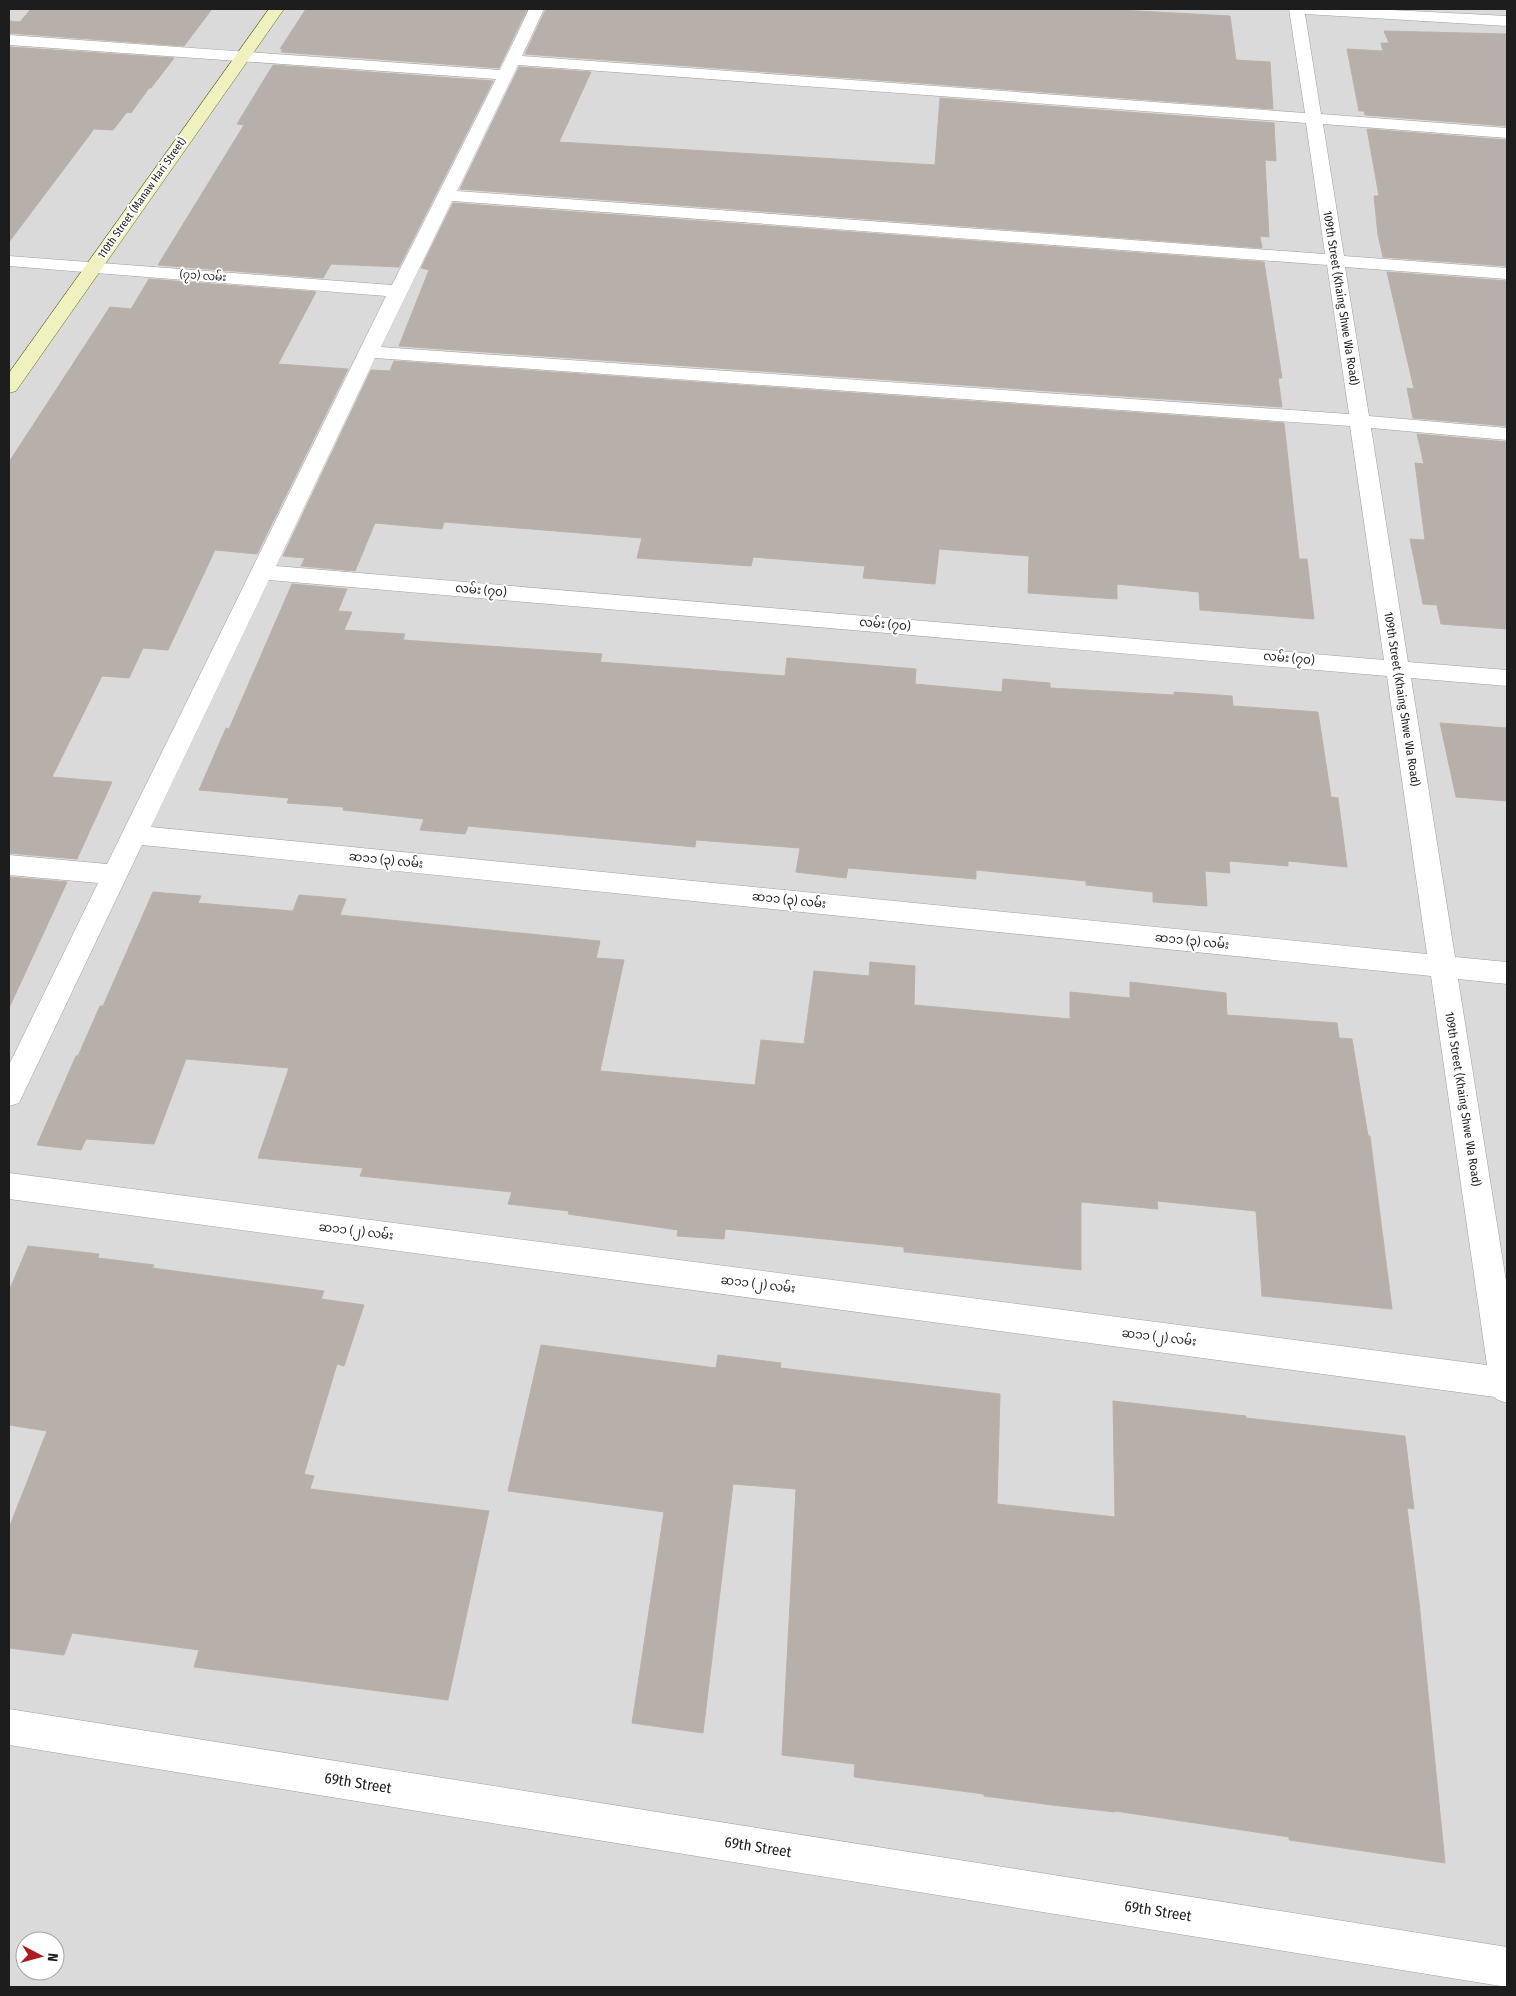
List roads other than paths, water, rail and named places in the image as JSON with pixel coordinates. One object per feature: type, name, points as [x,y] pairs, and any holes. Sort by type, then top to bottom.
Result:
[{"type":"main road","name":"110th Street (Manaw Hari Street)","points":[[9,387],[276,9]]},
{"type":"street","points":[[9,1094],[536,9]]},
{"type":"street","points":[[1297,9],[1507,21]]},
{"type":"street","name":"109th Street (Khaing Shwe Wa Road)","points":[[1297,9],[1507,1385]]},
{"type":"street","points":[[9,40],[242,56],[509,67],[1507,133]]},
{"type":"street","points":[[446,195],[1507,273]]},
{"type":"street","name":"(၇၁) လမ်း","points":[[9,261],[398,290]]},
{"type":"street","points":[[369,352],[1360,421],[1507,434]]},
{"type":"street","name":"လမ်း (၇၀)","points":[[263,572],[1507,678]]},
{"type":"street","name":"ဆ၁၁ (၃) လမ်း","points":[[135,835],[1507,973]]},
{"type":"street","points":[[9,865],[115,874]]},
{"type":"street","name":"ဆ၁၁ (၂) လမ်း","points":[[9,1186],[1507,1385]]},
{"type":"street","name":"69th Street","points":[[9,1727],[1507,1967]]}]
